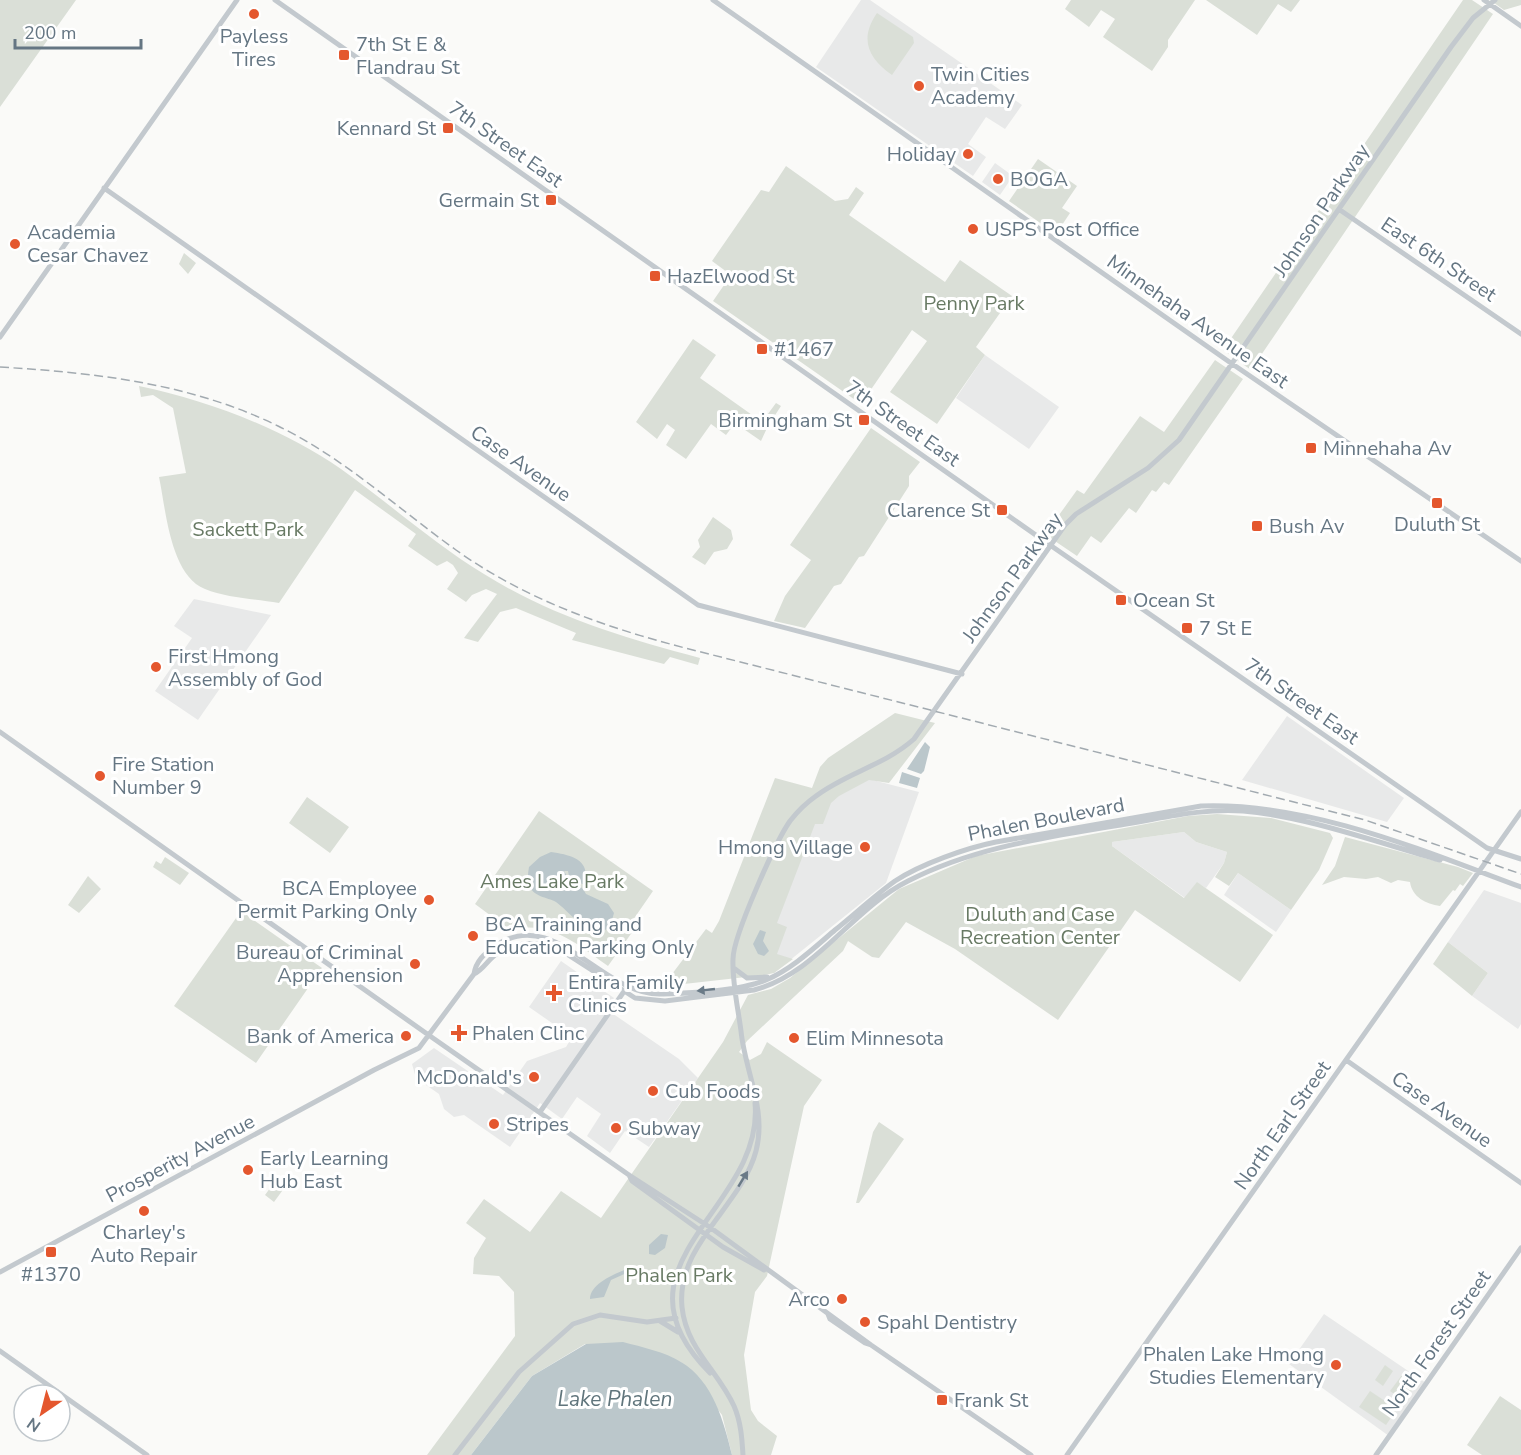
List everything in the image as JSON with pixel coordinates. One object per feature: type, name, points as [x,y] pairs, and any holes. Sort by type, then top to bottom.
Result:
[{"type":"street","points":[[0,337],[237,0]]},
{"type":"street","name":"7th Street East","points":[[275,0],[1050,545],[1487,848],[1521,859]]},
{"type":"street","name":"Minnehaha Avenue East","points":[[713,0],[1233,364],[1521,561]]},
{"type":"street","name":"Johnson Parkway","points":[[720,1383],[692,1342],[683,1316],[681,1293],[685,1272],[693,1253],[743,1180],[756,1150],[760,1121],[742,1044],[734,967],[736,941],[778,842],[790,821],[818,794],[908,744],[962,674],[1050,545],[1076,514],[1148,468],[1172,448],[1233,364],[1451,47],[1487,2],[1495,0]]},
{"type":"street","points":[[1487,2],[1521,26]]},
{"type":"street","name":"Case Avenue","points":[[104,188],[698,605],[962,674]]},
{"type":"street","name":"East 6th Street","points":[[1340,210],[1521,334]]},
{"type":"street","points":[[0,732],[629,1175],[704,1223],[767,1271],[1031,1455]]},
{"type":"street","name":"Phalen Boulevard","points":[[625,991],[650,995],[760,982],[790,967],[896,881],[968,849],[1184,808],[1229,805],[1277,810],[1372,835],[1521,887]]},
{"type":"street","name":"Phalen Boulevard","points":[[430,1036],[474,974],[475,965],[497,944],[518,937],[533,936],[562,944],[635,998],[657,1001],[736,994],[779,981],[896,888],[924,873],[995,848],[1168,817],[1202,812],[1260,813],[1303,822],[1473,869]]},
{"type":"street","name":"North Earl Street","points":[[1066,1455],[1521,812]]},
{"type":"street","points":[[734,967],[742,975],[750,978],[770,976],[790,967]]},
{"type":"street","points":[[540,1112],[625,991]]},
{"type":"street","name":"Prosperity Avenue","points":[[0,1272],[374,1070],[414,1052],[430,1036]]},
{"type":"street","name":"Case Avenue","points":[[1346,1060],[1521,1183]]},
{"type":"street","name":"Johnson Parkway","points":[[680,1334],[675,1318],[673,1296],[676,1274],[685,1251],[748,1155],[755,1119],[752,1084]]},
{"type":"street","points":[[629,1175],[632,1181],[706,1235],[757,1268],[767,1271]]},
{"type":"street","name":"North Forest Street","points":[[1376,1455],[1521,1248]]},
{"type":"street","points":[[455,1455],[519,1372],[567,1328],[582,1319],[600,1315],[640,1321],[683,1316]]},
{"type":"street","points":[[658,1320],[680,1334],[692,1354],[720,1383],[735,1408],[743,1455]]},
{"type":"street","points":[[0,1351],[147,1455]]},
{"type":"shaded area","name":"Twin Cities Academy","points":[[861,0],[870,0],[1022,105],[1005,129],[986,117],[968,144],[986,157],[973,176],[816,67]]},
{"type":"shaded area","name":"BOGA","points":[[995,163],[1013,176],[1000,195],[982,182]]},
{"type":"shaded area","points":[[985,355],[1059,407],[1029,449],[956,398]]},
{"type":"shaded area","points":[[194,599],[271,615],[198,720],[155,691],[192,638],[174,626]]},
{"type":"shaded area","points":[[1287,716],[1404,798],[1387,822],[1242,780]]},
{"type":"shaded area","points":[[861,777],[919,792],[886,883],[774,973],[739,954],[790,831]]},
{"type":"shaded area","points":[[1184,832],[1196,842],[1227,852],[1224,863],[1206,888],[1197,883],[1185,898],[1112,846],[1112,842]]},
{"type":"shaded area","points":[[1238,873],[1291,910],[1276,932],[1224,895]]},
{"type":"shaded area","points":[[1484,890],[1521,903],[1521,1024],[1518,1029],[1472,996],[1488,973],[1448,942]]},
{"type":"shaded area","points":[[561,961],[614,998],[606,1009],[679,1059],[698,1078],[649,1147],[625,1131],[610,1153],[587,1136],[601,1114],[577,1097],[562,1119],[540,1103],[510,1147],[464,1115],[454,1117],[444,1109],[439,1094],[416,1078],[412,1064],[434,1048],[503,1095],[527,1061],[566,1047],[572,1037],[529,1007]]},
{"type":"shaded area","points":[[1324,1314],[1426,1383],[1389,1436],[1289,1364]]},
{"type":"green space","points":[[0,0],[76,0],[0,107]]},
{"type":"green space","points":[[1071,0],[1195,0],[1168,40],[1168,47],[1152,71],[1103,37],[1115,19],[1101,10],[1089,27],[1065,9]]},
{"type":"green space","points":[[1206,0],[1300,0],[1291,12],[1278,4],[1257,35]]},
{"type":"green space","points":[[1463,0],[1472,0],[1493,14],[1251,370],[1223,350]]},
{"type":"green space","points":[[1490,0],[1521,0],[1521,5],[1504,10]]},
{"type":"green space","points":[[877,13],[913,37],[914,43],[892,75],[877,62],[869,47],[868,31]]},
{"type":"green space","points":[[1038,159],[1077,186],[1062,208],[1070,213],[1056,234],[1009,201]]},
{"type":"green space","name":"Penny Park","points":[[786,166],[835,201],[848,199],[856,187],[864,193],[849,215],[945,282],[960,260],[1012,296],[976,347],[985,355],[937,424],[890,392],[927,341],[912,330],[861,404],[713,301],[731,275],[712,261],[761,190],[769,192]]},
{"type":"green space","points":[[184,253],[196,263],[188,274],[179,264]]},
{"type":"green space","points":[[693,339],[716,355],[700,378],[762,422],[776,403],[781,406],[761,441],[735,423],[726,435],[711,424],[686,459],[666,445],[675,430],[667,424],[657,439],[636,422]]},
{"type":"green space","points":[[1215,360],[1243,379],[1169,485],[1164,482],[1156,492],[1152,490],[1136,513],[1129,508],[1101,543],[1091,536],[1077,556],[1043,533],[1056,513],[1059,515],[1077,490],[1084,494],[1140,416],[1164,432]]},
{"type":"green space","name":"Sackett Park","points":[[139,386],[218,408],[294,441],[341,469],[447,549],[509,589],[562,614],[616,634],[700,658],[698,665],[670,657],[664,664],[572,640],[576,633],[516,608],[500,612],[478,642],[464,638],[497,594],[486,589],[472,595],[466,602],[447,589],[458,573],[453,565],[447,561],[437,566],[408,546],[416,534],[355,490],[279,603],[232,596],[205,589],[193,582],[184,570],[177,556],[167,523],[159,477],[186,473],[173,408],[153,395],[141,397]]},
{"type":"green space","points":[[871,428],[920,462],[909,476],[909,486],[864,556],[859,557],[841,584],[834,586],[805,628],[774,621],[785,596],[811,560],[790,545]]},
{"type":"green space","points":[[713,517],[731,530],[733,539],[727,549],[714,552],[705,565],[692,557],[700,547],[698,540]]},
{"type":"green space","points":[[895,713],[935,723],[889,783],[869,780],[839,796],[831,803],[823,824],[815,824],[777,923],[787,927],[777,954],[793,959],[774,973],[765,975],[675,985],[672,974],[706,929],[712,933],[719,921],[775,778],[812,788],[820,767],[828,758]]},
{"type":"green space","points":[[307,797],[349,827],[330,853],[289,823]]},
{"type":"green space","name":"Ames Lake Park","points":[[539,811],[653,891],[633,920],[638,924],[608,966],[575,942],[550,931],[538,928],[510,930],[475,904]]},
{"type":"green space","points":[[1217,814],[1271,818],[1330,833],[1333,838],[1319,870],[1291,910],[1238,873],[1229,886],[1215,877],[1224,863],[1227,852],[1196,842],[1184,832],[1112,842],[1112,846],[1184,898],[1197,882],[1273,935],[1240,982],[1135,910],[1058,1020],[955,949],[906,922],[879,958],[872,957],[848,941],[843,951],[747,1041],[739,1052],[750,1060],[761,1054],[767,1042],[822,1080],[804,1106],[767,1276],[755,1292],[744,1355],[751,1410],[758,1421],[777,1436],[771,1455],[732,1455],[722,1415],[681,1362],[604,1344],[585,1344],[532,1376],[471,1455],[427,1455],[515,1336],[514,1292],[499,1276],[473,1274],[474,1258],[486,1238],[466,1223],[484,1199],[530,1232],[561,1191],[601,1218],[723,1042],[748,995],[771,989],[790,978],[899,889],[976,856],[1188,816]]},
{"type":"green space","points":[[1345,837],[1473,873],[1463,886],[1460,884],[1455,891],[1453,890],[1440,906],[1420,899],[1410,882],[1398,880],[1391,883],[1378,877],[1366,879],[1344,877],[1322,885],[1335,866]]},
{"type":"green space","points":[[165,857],[189,873],[180,885],[153,867],[156,861],[161,864]]},
{"type":"green space","points":[[88,876],[101,889],[79,913],[68,905]]},
{"type":"green space","points":[[241,911],[322,968],[256,1063],[174,1006]]},
{"type":"green space","points":[[1448,942],[1488,973],[1472,996],[1433,964]]},
{"type":"green space","points":[[879,1122],[904,1139],[859,1203],[856,1203],[873,1132]]},
{"type":"green space","points":[[276,1180],[285,1187],[274,1202],[265,1195]]},
{"type":"green space","points":[[1385,1365],[1393,1371],[1383,1386],[1375,1380]]},
{"type":"green space","points":[[1402,1375],[1416,1385],[1404,1401],[1390,1391]]},
{"type":"green space","points":[[1370,1391],[1397,1409],[1386,1425],[1359,1407]]},
{"type":"green space","points":[[1500,1396],[1521,1410],[1521,1455],[1482,1455],[1467,1445]]},
{"type":"water","points":[[925,742],[930,747],[924,771],[921,774],[907,769]]},
{"type":"water","points":[[902,772],[920,778],[917,788],[899,783]]},
{"type":"water","points":[[551,852],[573,857],[583,864],[586,877],[584,885],[569,876],[568,871],[564,871],[586,894],[608,904],[614,913],[609,926],[603,932],[595,932],[587,928],[556,902],[531,889],[528,880],[529,867],[540,857]]},
{"type":"water","points":[[760,930],[766,932],[763,941],[769,951],[764,956],[758,954],[753,944]]},
{"type":"water","points":[[661,1234],[668,1235],[665,1248],[655,1255],[649,1254],[649,1245]]},
{"type":"water","points":[[635,1266],[631,1271],[611,1280],[604,1297],[590,1299],[591,1293],[601,1282]]},
{"type":"water","name":"Lake Phalen","points":[[623,1342],[668,1355],[692,1370],[716,1403],[732,1455],[471,1455],[532,1376],[586,1344]]},
{"type":"railway","points":[[0,367],[72,373],[142,383],[211,399],[245,411],[302,439],[348,468],[434,534],[483,568],[539,598],[598,622],[689,649],[1365,820],[1521,874]]},
{"type":"place","name":"Payless Tires","points":[[254,14]]},
{"type":"place","name":"7th St E & Flandrau St","points":[[344,55]]},
{"type":"place","name":"Twin Cities Academy","points":[[919,86]]},
{"type":"place","name":"Kennard St","points":[[448,128]]},
{"type":"place","name":"Holiday","points":[[968,154]]},
{"type":"place","name":"BOGA","points":[[998,179]]},
{"type":"place","name":"Germain St","points":[[551,200]]},
{"type":"place","name":"USPS Post Office","points":[[973,229]]},
{"type":"place","name":"Academia Cesar Chavez","points":[[15,244]]},
{"type":"place","name":"HazElwood St","points":[[655,276]]},
{"type":"place","name":"#1467","points":[[762,349]]},
{"type":"place","name":"Birmingham St","points":[[864,420]]},
{"type":"place","name":"Minnehaha Av","points":[[1311,448]]},
{"type":"place","name":"Duluth St","points":[[1437,503]]},
{"type":"place","name":"Clarence St","points":[[1002,510]]},
{"type":"place","name":"Bush Av","points":[[1257,526]]},
{"type":"place","name":"Ocean St","points":[[1121,600]]},
{"type":"place","name":"7 St E","points":[[1187,628]]},
{"type":"place","name":"First Hmong Assembly of God","points":[[156,667]]},
{"type":"place","name":"Fire Station Number 9","points":[[100,776]]},
{"type":"place","name":"Hmong Village","points":[[865,847]]},
{"type":"place","name":"BCA Employee Permit Parking Only","points":[[429,900]]},
{"type":"place","name":"BCA Training and Education Parking Only","points":[[473,936]]},
{"type":"place","name":"Bureau of Criminal Apprehension","points":[[415,964]]},
{"type":"place","name":"Entira Family Clinics","points":[[554,993]]},
{"type":"place","name":"Phalen Clinc","points":[[459,1033]]},
{"type":"place","name":"Bank of America","points":[[406,1036]]},
{"type":"place","name":"Elim Minnesota","points":[[794,1038]]},
{"type":"place","name":"McDonald's","points":[[534,1077]]},
{"type":"place","name":"Cub Foods","points":[[653,1091]]},
{"type":"place","name":"Stripes","points":[[494,1124]]},
{"type":"place","name":"Subway","points":[[616,1128]]},
{"type":"place","name":"Early Learning Hub East","points":[[248,1170]]},
{"type":"place","name":"Charley's Auto Repair","points":[[144,1211]]},
{"type":"place","name":"#1370","points":[[51,1252]]},
{"type":"place","name":"Arco","points":[[842,1299]]},
{"type":"place","name":"Spahl Dentistry","points":[[865,1322]]},
{"type":"place","name":"Phalen Lake Hmong Studies Elementary","points":[[1336,1365]]},
{"type":"place","name":"Frank St","points":[[942,1400]]},
{"type":"park label","name":"Duluth and Case Recreation Center","points":[[1040,926]]},
{"type":"park label","name":"Phalen Park","points":[[679,1275]]}]
